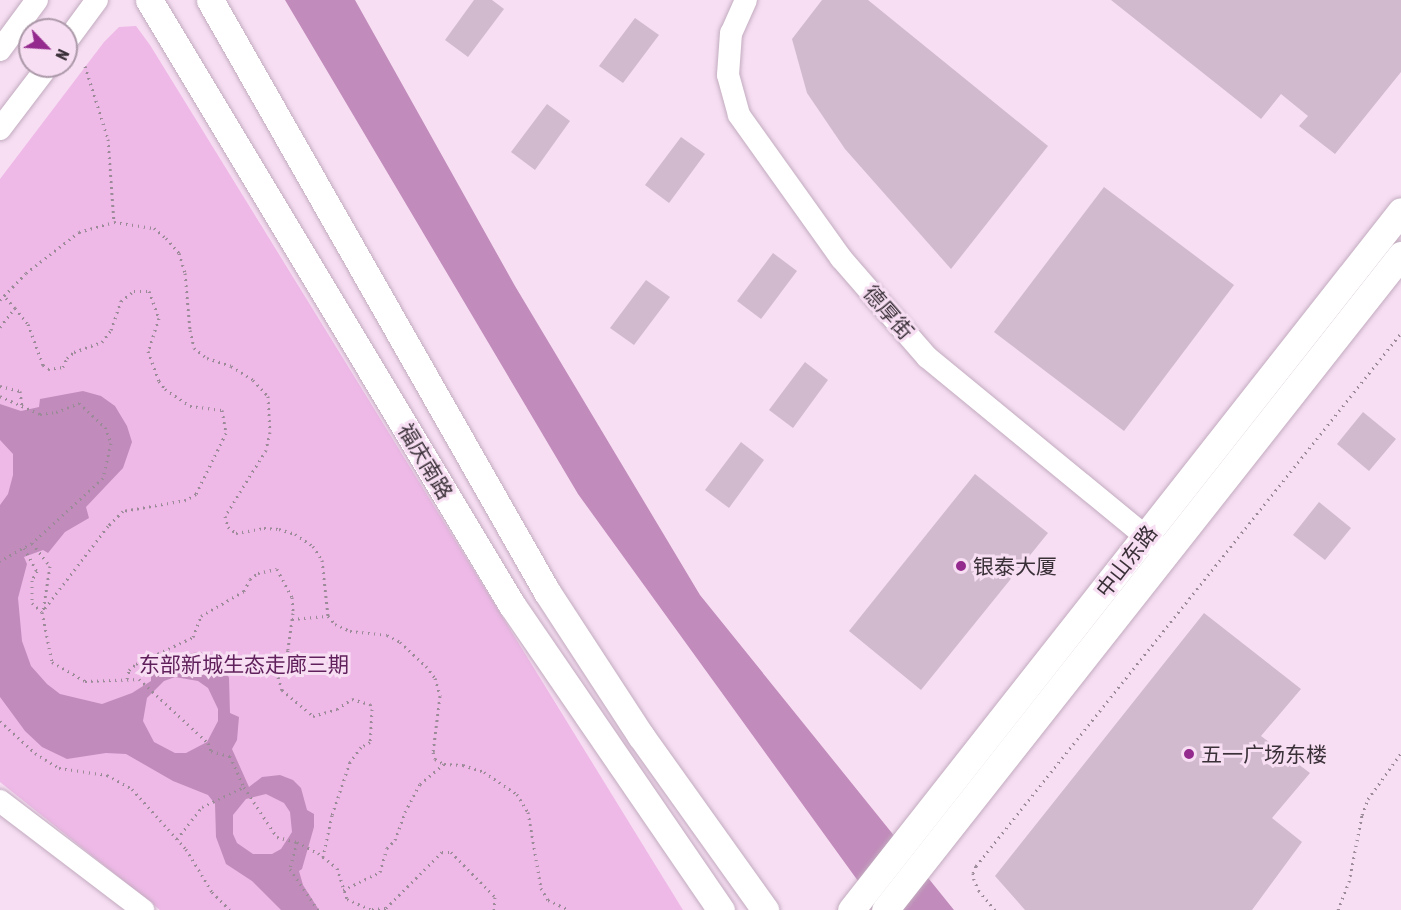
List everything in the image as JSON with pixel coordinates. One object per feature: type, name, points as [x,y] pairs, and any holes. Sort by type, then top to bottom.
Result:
[{"type":"main road","name":"福庆南路","points":[[149,0],[512,605],[721,910]]},
{"type":"main road","name":"福庆南路","points":[[210,0],[547,592],[641,736],[765,910]]},
{"type":"main road","name":"中山东路","points":[[856,904],[1401,211]]},
{"type":"main road","name":"中山东路","points":[[885,910],[1401,255]]},
{"type":"street","points":[[78,26],[97,0]]},
{"type":"street","name":"德厚街","points":[[746,0],[731,33],[728,75],[739,115],[841,258],[927,357],[1166,554]]},
{"type":"street","points":[[0,50],[28,3]]},
{"type":"street","points":[[0,129],[39,78]]},
{"type":"street","points":[[0,801],[143,910]]},
{"type":"path","points":[[85,66],[108,139],[114,222]]},
{"type":"path","points":[[0,300],[26,273],[79,232],[114,222],[154,228],[166,238],[179,253],[185,273],[190,330],[194,348],[207,358],[231,366],[253,380],[268,396],[270,432],[266,450],[225,516],[228,527],[236,532],[264,528],[279,529],[295,534],[313,546],[322,560],[328,616],[335,624],[350,631],[387,635],[400,642],[426,666],[435,678],[440,696],[433,752],[435,759],[444,764],[463,765],[484,772],[517,794],[528,812],[541,888],[548,900],[569,910]]},
{"type":"path","points":[[5,297],[28,324],[43,366],[48,369],[63,367],[67,357],[74,352],[102,342],[111,330],[121,301],[134,291],[149,291],[159,318],[148,351],[159,381],[165,389],[190,406],[222,410],[226,433],[196,494],[186,500],[123,511],[108,526],[42,612]]},
{"type":"path","points":[[0,327],[15,308]]},
{"type":"path","points":[[995,910],[978,891],[973,873],[976,866],[1401,333]]},
{"type":"path","points":[[0,386],[20,391],[24,407]]},
{"type":"path","points":[[0,396],[40,414],[56,412],[79,404],[105,427],[111,443],[103,478],[32,543],[0,561]]},
{"type":"path","points":[[32,543],[50,566],[42,612],[52,662],[85,681],[139,679],[208,743],[211,750],[230,756],[244,787],[277,837],[297,842],[337,868],[346,899],[372,910],[386,908],[442,852],[451,852],[495,897],[494,910]]},
{"type":"path","points":[[24,548],[37,571],[32,580],[32,603],[42,612]]},
{"type":"path","points":[[127,678],[129,670],[136,664],[193,637],[201,616],[244,591],[250,579],[258,573],[277,569],[282,574],[292,597],[288,650],[278,677],[282,690],[313,716],[337,709],[352,699],[370,704],[372,709],[370,742],[361,747],[350,762],[332,815],[323,857]]},
{"type":"path","points":[[292,619],[328,616]]},
{"type":"path","points":[[0,721],[35,753],[59,768],[107,775],[120,780],[132,789],[177,839],[219,902],[230,910]]},
{"type":"path","points":[[1338,910],[1349,882],[1362,815],[1368,799],[1401,753]]},
{"type":"path","points":[[344,890],[380,872],[387,848],[395,840],[405,812],[420,784],[444,764]]},
{"type":"path","points":[[177,839],[202,807],[244,787]]},
{"type":"path","points":[[297,842],[290,869],[318,910]]},
{"type":"green space","name":"东部新城生态走廊三期","points":[[136,26],[150,45],[683,910],[160,910],[0,782],[0,179],[104,42],[119,27]]},
{"type":"shaded area","points":[[285,0],[355,0],[515,286],[700,595],[954,910],[879,910],[578,494]]},
{"type":"shaded area","points":[[83,391],[101,396],[115,406],[127,426],[132,442],[123,468],[86,507],[89,518],[65,532],[48,553],[43,550],[24,557],[27,564],[18,598],[22,641],[31,666],[47,684],[60,694],[102,704],[132,693],[151,681],[151,671],[166,661],[182,655],[198,652],[211,654],[223,663],[229,678],[230,713],[239,717],[237,740],[232,749],[249,787],[262,777],[280,775],[293,780],[301,788],[307,810],[314,814],[314,827],[302,869],[299,871],[303,885],[319,910],[281,910],[252,881],[226,864],[216,837],[215,804],[208,795],[173,781],[126,754],[106,753],[67,759],[42,747],[25,731],[0,697],[0,505],[8,494],[13,475],[13,454],[0,440],[0,404],[21,411],[39,407],[40,399]],"holes":[[[175,677],[198,681],[208,688],[218,709],[218,721],[207,742],[186,753],[175,753],[154,742],[143,721],[147,698],[164,681]],[[266,794],[284,803],[290,812],[292,832],[281,849],[272,854],[253,854],[237,843],[233,834],[233,815],[246,799]]]},
{"type":"building","points":[[474,0],[492,0],[504,9],[468,57],[445,40]]},
{"type":"building","points":[[822,0],[868,0],[1048,146],[951,269],[845,149],[807,93],[792,39]]},
{"type":"building","points":[[1111,0],[1401,0],[1401,72],[1335,154],[1299,126],[1308,116],[1281,94],[1261,119]]},
{"type":"building","points":[[635,18],[659,35],[623,83],[599,66]]},
{"type":"building","points":[[547,104],[570,121],[535,170],[511,152]]},
{"type":"building","points":[[681,137],[705,154],[669,203],[645,185]]},
{"type":"building","points":[[1104,187],[1234,285],[1124,431],[994,332]]},
{"type":"building","points":[[773,253],[797,271],[761,319],[737,301]]},
{"type":"building","points":[[646,280],[670,297],[634,345],[610,328]]},
{"type":"building","points":[[805,362],[828,380],[793,428],[769,410]]},
{"type":"building","points":[[1363,412],[1396,439],[1369,471],[1337,444]]},
{"type":"building","points":[[741,442],[764,460],[729,508],[705,490]]},
{"type":"building","name":"银泰大厦","points":[[975,474],[1048,533],[921,690],[849,631]]},
{"type":"building","points":[[1319,502],[1351,528],[1325,560],[1293,535]]},
{"type":"building","name":"五一广场东楼","points":[[1204,613],[1301,689],[1261,736],[1310,773],[1272,818],[1302,842],[1252,910],[1025,910],[995,876]]},
{"type":"place","name":"银泰大厦","points":[[961,566]]},
{"type":"place","name":"五一广场东楼","points":[[1189,754]]}]
